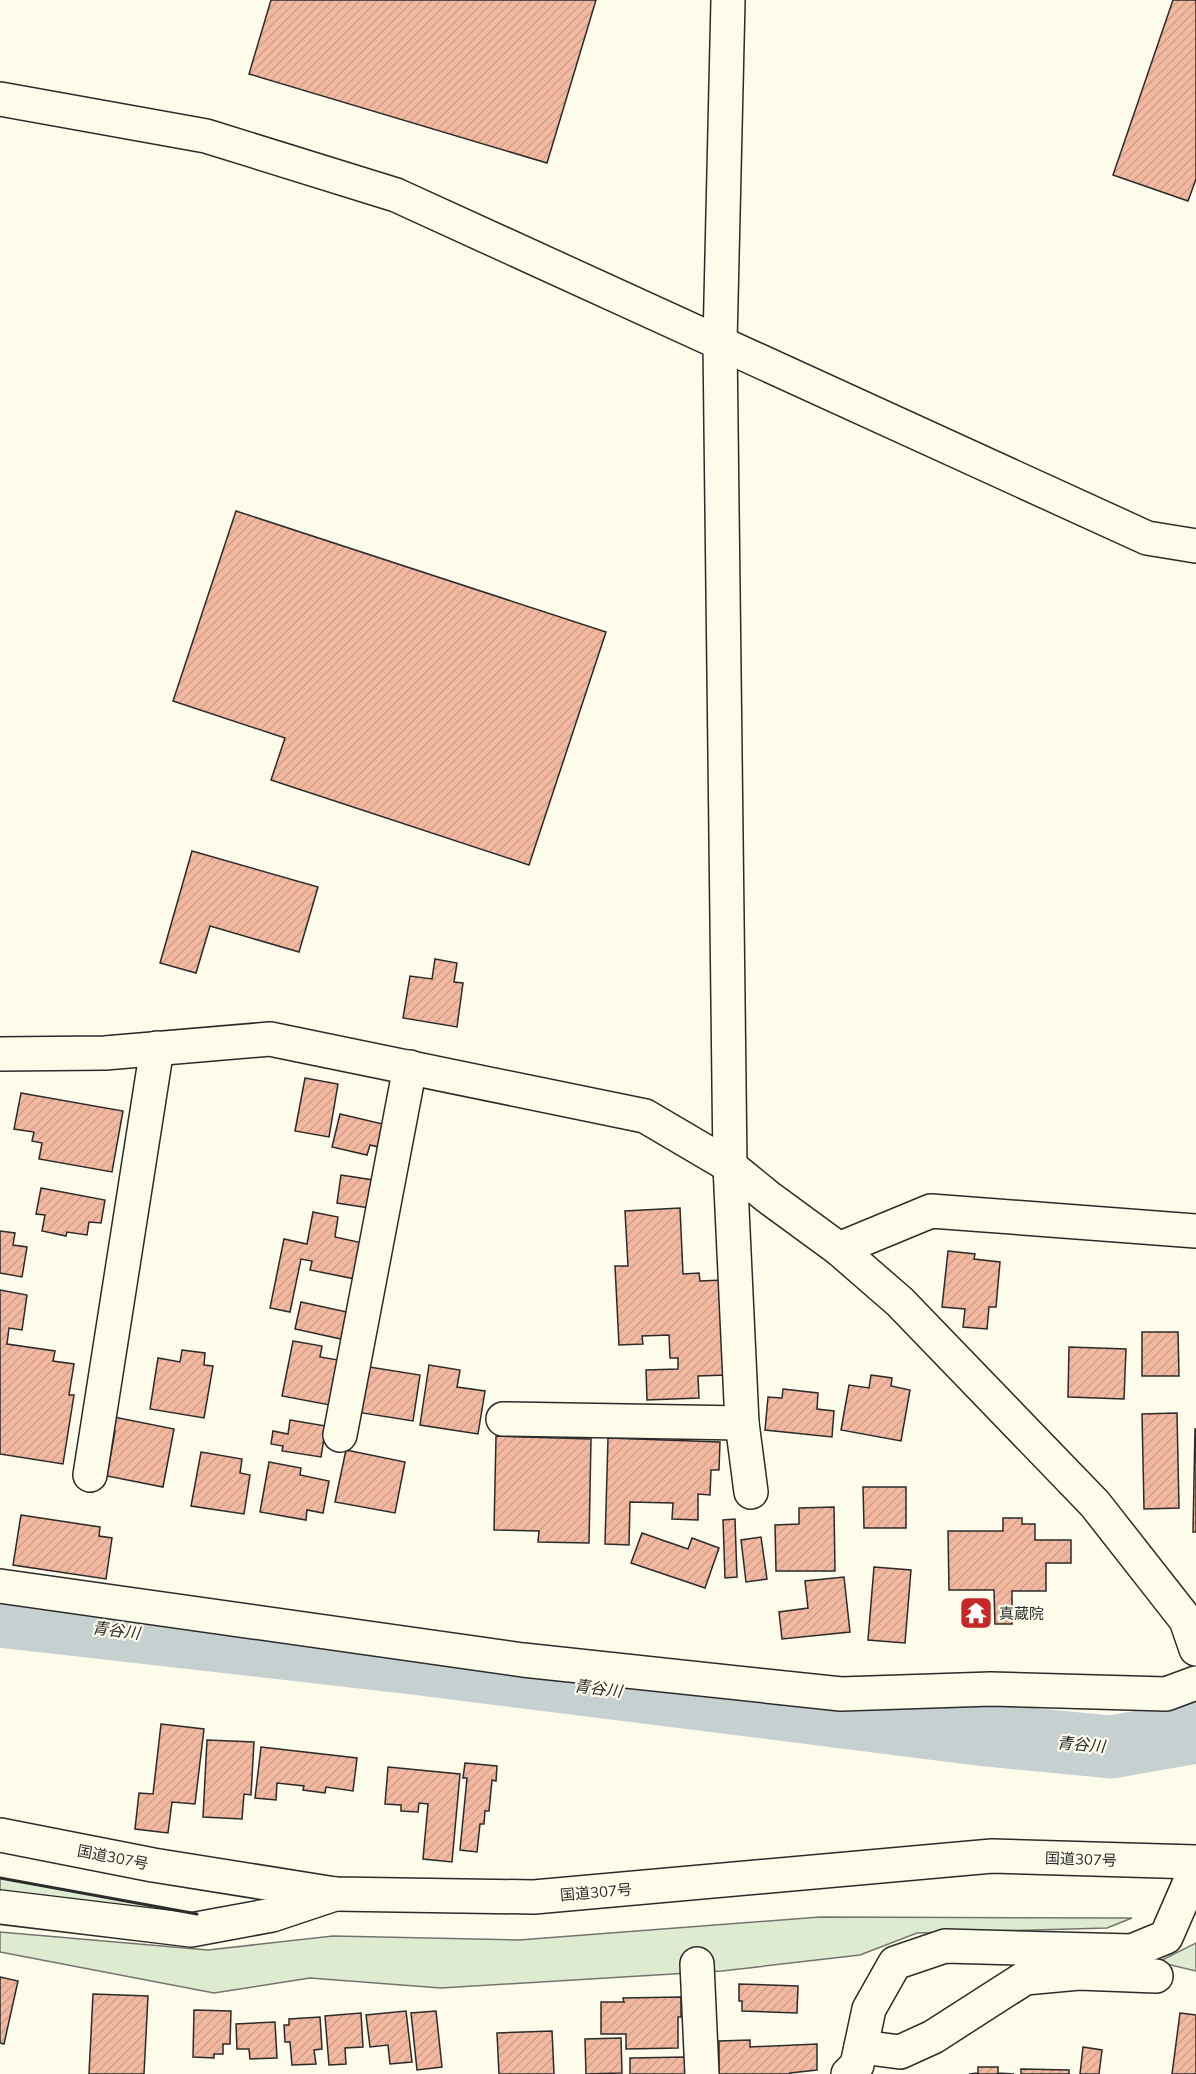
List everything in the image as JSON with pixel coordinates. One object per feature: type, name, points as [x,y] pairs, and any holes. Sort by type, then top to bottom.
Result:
[{"type":"main road","points":[[728,0],[720,343],[730,1166],[742,1423],[751,1492]]},
{"type":"main road","points":[[0,99],[206,136],[396,195],[1147,538],[1196,546]]},
{"type":"main road","points":[[0,1054],[105,1053],[270,1039],[645,1116],[730,1166],[839,1249],[900,1302],[1095,1504],[1186,1620],[1196,1649]]},
{"type":"main road","points":[[90,1475],[157,1048]]},
{"type":"main road","points":[[340,1435],[410,1067]]},
{"type":"main road","points":[[839,1249],[931,1211],[1196,1231]]},
{"type":"main road","points":[[503,1419],[742,1423]]},
{"type":"main road","points":[[0,1586],[523,1660],[841,1694],[991,1689],[1166,1694],[1196,1683]]},
{"type":"main road","name":"国道307号","points":[[0,1835],[153,1865],[335,1894],[534,1897],[992,1856],[1196,1862]]},
{"type":"main road","points":[[1156,1976],[1079,1974],[1025,1978],[933,2037],[900,2052],[855,2061],[869,2009],[895,1963],[945,1946],[1132,1951],[1166,1936],[1196,1868]]},
{"type":"main road","points":[[0,1907],[191,1930],[272,1916],[335,1894]]},
{"type":"main road","points":[[697,1964],[702,2074]]},
{"type":"green space","points":[[0,1878],[197,1914],[0,1894]]},
{"type":"green space","points":[[820,1917],[1132,1918],[1107,1928],[917,1933],[860,1955],[722,1971],[441,1988],[310,1978],[214,1993],[0,1952],[0,1932],[208,1950],[333,1936],[519,1940]]},
{"type":"green space","points":[[1196,1943],[1196,1971],[1158,1962]]},
{"type":"building","points":[[271,0],[596,0],[547,163],[249,74]]},
{"type":"building","points":[[1173,0],[1196,0],[1196,179],[1188,201],[1113,175]]},
{"type":"building","points":[[236,511],[606,632],[529,865],[271,780],[285,738],[173,701]]},
{"type":"building","points":[[192,851],[318,887],[299,952],[210,926],[196,973],[160,963]]},
{"type":"building","points":[[435,959],[457,963],[454,982],[463,983],[457,1027],[403,1018],[410,976],[432,979]]},
{"type":"building","points":[[305,1078],[338,1084],[329,1137],[295,1131]]},
{"type":"building","points":[[21,1093],[123,1111],[112,1172],[39,1159],[42,1143],[32,1141],[34,1132],[14,1129]]},
{"type":"building","points":[[340,1114],[387,1125],[382,1148],[370,1145],[367,1155],[332,1147]]},
{"type":"building","points":[[341,1175],[373,1180],[369,1208],[337,1203]]},
{"type":"building","points":[[41,1188],[105,1200],[101,1223],[89,1222],[87,1235],[67,1232],[66,1236],[42,1231],[45,1215],[36,1214]]},
{"type":"building","points":[[680,1208],[683,1274],[699,1273],[700,1281],[723,1280],[727,1375],[698,1376],[699,1398],[647,1400],[646,1370],[678,1369],[678,1358],[670,1358],[669,1335],[642,1336],[643,1344],[619,1345],[615,1266],[628,1266],[625,1211]]},
{"type":"building","points":[[313,1212],[338,1217],[335,1237],[367,1244],[360,1280],[310,1270],[312,1261],[301,1259],[290,1312],[270,1308],[284,1239],[307,1244]]},
{"type":"building","points":[[0,1231],[15,1233],[13,1245],[27,1247],[22,1277],[0,1273]]},
{"type":"building","points":[[948,1251],[975,1254],[974,1259],[1000,1262],[996,1307],[989,1307],[987,1329],[963,1327],[965,1309],[942,1307]]},
{"type":"building","points":[[0,1290],[27,1295],[22,1330],[9,1328],[7,1344],[55,1351],[53,1361],[74,1364],[69,1395],[74,1395],[63,1464],[0,1454]]},
{"type":"building","points":[[301,1302],[347,1312],[341,1339],[295,1329]]},
{"type":"building","points":[[1142,1332],[1178,1332],[1179,1376],[1142,1376]]},
{"type":"building","points":[[293,1341],[322,1346],[320,1357],[344,1361],[335,1406],[282,1396]]},
{"type":"building","points":[[1069,1347],[1126,1349],[1124,1399],[1068,1397]]},
{"type":"building","points":[[182,1350],[205,1353],[204,1365],[213,1366],[204,1418],[150,1409],[158,1358],[180,1362]]},
{"type":"building","points":[[429,1365],[460,1370],[457,1387],[485,1391],[478,1434],[420,1425]]},
{"type":"building","points":[[363,1366],[420,1375],[413,1421],[356,1412]]},
{"type":"building","points":[[871,1375],[892,1378],[891,1386],[910,1390],[901,1441],[841,1430],[849,1385],[869,1388]]},
{"type":"building","points":[[783,1389],[818,1393],[817,1409],[834,1411],[832,1437],[765,1430],[768,1397],[782,1398]]},
{"type":"building","points":[[1177,1413],[1179,1508],[1144,1509],[1142,1414]]},
{"type":"building","points":[[109,1416],[174,1429],[163,1487],[107,1476],[115,1431],[106,1430]]},
{"type":"building","points":[[290,1420],[326,1426],[321,1457],[282,1451],[283,1446],[271,1444],[273,1431],[288,1434]]},
{"type":"building","points":[[1195,1429],[1196,1532],[1193,1532]]},
{"type":"building","points":[[496,1436],[591,1439],[589,1543],[538,1542],[539,1531],[494,1530]]},
{"type":"building","points":[[608,1438],[720,1442],[719,1470],[711,1470],[710,1495],[698,1494],[698,1520],[672,1519],[673,1503],[630,1502],[629,1545],[605,1544]]},
{"type":"building","points":[[346,1450],[405,1462],[395,1513],[335,1502]]},
{"type":"building","points":[[201,1452],[242,1459],[240,1473],[250,1475],[244,1514],[191,1506]]},
{"type":"building","points":[[269,1462],[301,1468],[300,1475],[329,1481],[323,1513],[307,1510],[306,1520],[260,1512]]},
{"type":"building","points":[[863,1487],[906,1487],[906,1528],[864,1528]]},
{"type":"building","points":[[834,1507],[835,1571],[776,1571],[775,1525],[799,1524],[799,1508]]},
{"type":"building","points":[[21,1515],[100,1527],[99,1536],[112,1538],[106,1579],[13,1565]]},
{"type":"building","points":[[1003,1518],[1022,1518],[1022,1524],[1035,1524],[1035,1540],[1071,1540],[1071,1563],[1046,1563],[1046,1591],[1012,1591],[1012,1624],[995,1624],[994,1590],[949,1590],[948,1531],[1003,1531]]},
{"type":"building","points":[[735,1519],[737,1577],[725,1578],[723,1520]]},
{"type":"building","points":[[642,1533],[688,1549],[692,1538],[719,1548],[705,1588],[631,1563]]},
{"type":"building","points":[[761,1537],[767,1579],[746,1582],[741,1540]]},
{"type":"building","points":[[874,1567],[911,1570],[905,1643],[868,1640]]},
{"type":"building","points":[[844,1577],[850,1632],[782,1639],[779,1612],[808,1608],[805,1581]]},
{"type":"building","points":[[161,1724],[204,1729],[195,1804],[172,1802],[168,1833],[135,1829],[139,1793],[153,1794]]},
{"type":"building","points":[[207,1740],[254,1742],[251,1795],[244,1794],[242,1819],[203,1817]]},
{"type":"building","points":[[261,1747],[357,1758],[353,1791],[326,1787],[325,1793],[303,1790],[304,1786],[277,1783],[276,1800],[255,1798]]},
{"type":"building","points":[[465,1763],[497,1766],[496,1781],[492,1780],[489,1811],[485,1811],[484,1824],[480,1824],[477,1852],[460,1850],[467,1778],[463,1778]]},
{"type":"building","points":[[388,1767],[460,1774],[452,1862],[423,1859],[428,1804],[419,1803],[418,1812],[401,1811],[401,1805],[385,1804]]},
{"type":"building","points":[[0,1977],[18,1981],[4,2044],[0,2043]]},
{"type":"building","points":[[739,1984],[798,1986],[797,2013],[742,2011],[742,2001],[739,2001]]},
{"type":"building","points":[[93,1994],[148,1996],[144,2074],[89,2074]]},
{"type":"building","points":[[681,1997],[681,2017],[678,2017],[678,2048],[626,2049],[626,2034],[601,2034],[601,2002],[624,2002],[623,1998]]},
{"type":"building","points":[[194,2010],[231,2011],[230,2044],[223,2044],[223,2054],[214,2054],[214,2058],[193,2057]]},
{"type":"building","points":[[406,2011],[412,2062],[390,2064],[388,2045],[370,2047],[366,2015]]},
{"type":"building","points":[[436,2011],[442,2067],[417,2070],[411,2013]]},
{"type":"building","points":[[361,2013],[363,2047],[345,2048],[346,2064],[329,2065],[325,2016]]},
{"type":"building","points":[[1180,2013],[1196,2015],[1196,2074],[1172,2074]]},
{"type":"building","points":[[320,2017],[322,2049],[314,2050],[316,2064],[292,2065],[290,2042],[285,2042],[284,2025],[289,2025],[289,2019]]},
{"type":"building","points":[[275,2022],[277,2058],[250,2059],[249,2049],[237,2049],[236,2024]]},
{"type":"building","points":[[552,2031],[554,2074],[499,2074],[497,2033]]},
{"type":"building","points":[[621,2038],[622,2073],[586,2074],[585,2039]]},
{"type":"building","points":[[750,2040],[750,2047],[817,2044],[817,2070],[789,2074],[719,2074],[719,2041]]},
{"type":"building","points":[[1083,2047],[1102,2050],[1099,2074],[1080,2074]]},
{"type":"building","points":[[686,2057],[686,2074],[630,2074],[630,2058]]},
{"type":"building","points":[[978,2067],[998,2067],[998,2073],[1014,2074],[969,2074],[978,2073]]},
{"type":"building","points":[[1021,2069],[1069,2070],[1069,2074],[1021,2074]]},
{"type":"waterway","name":"青谷川","points":[[0,1616],[413,1663],[986,1735],[1111,1747],[1196,1732]]},
{"type":"wall","points":[[0,1878],[197,1914]]},
{"type":"place","name":"真蔵院","points":[[976,1613]]}]
